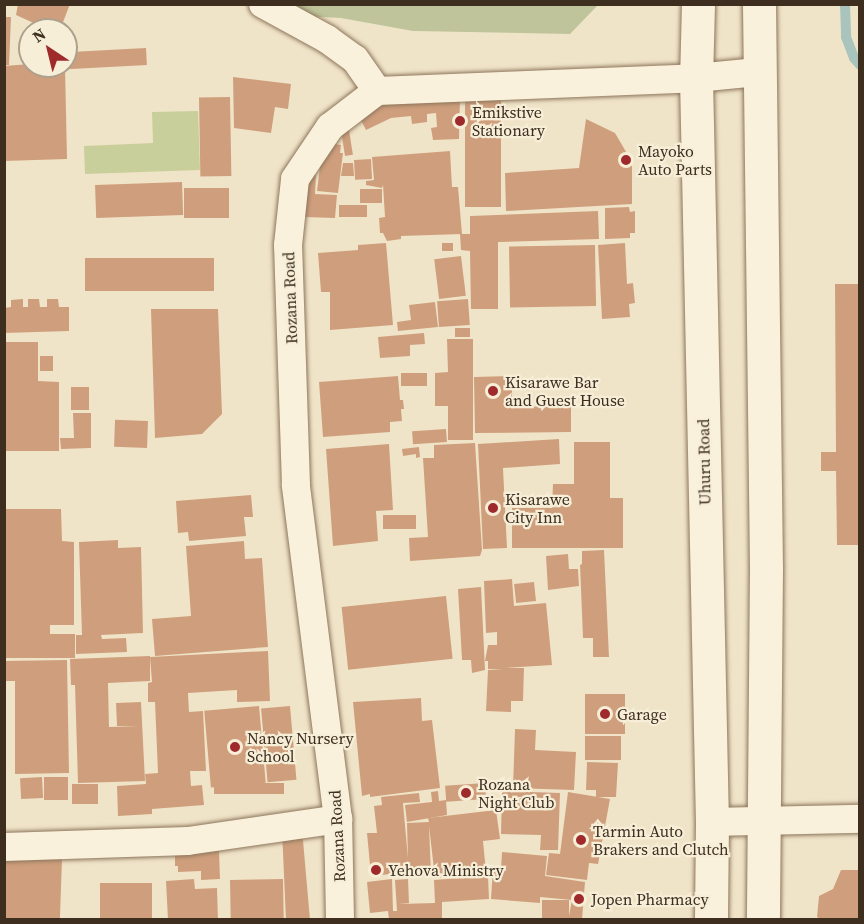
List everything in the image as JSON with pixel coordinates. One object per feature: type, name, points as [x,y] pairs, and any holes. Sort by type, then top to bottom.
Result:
[{"type":"main road","name":"Uhuru Road","points":[[698,4],[696,78],[712,822],[711,920]]},
{"type":"main road","points":[[759,4],[758,72],[766,567],[762,920]]},
{"type":"street","points":[[263,4],[327,39],[356,59],[377,91],[696,78],[758,72]]},
{"type":"street","name":"Rozana Road","points":[[340,920],[339,819],[296,485],[288,245],[295,178],[330,127],[377,91]]},
{"type":"street","points":[[4,847],[188,841],[339,819]]},
{"type":"street","points":[[712,822],[860,819]]},
{"type":"green space","points":[[264,5],[598,5],[570,34],[413,31],[341,18],[279,15]]},
{"type":"green space","points":[[198,111],[200,170],[85,174],[84,146],[153,143],[152,112]]},
{"type":"building","points":[[18,4],[70,4],[65,18],[23,18],[16,15]]},
{"type":"building","points":[[4,17],[11,17],[9,65],[4,65]]},
{"type":"building","points":[[146,48],[147,65],[78,69],[78,52]]},
{"type":"building","points":[[18,65],[18,78],[65,78],[67,159],[4,161],[4,66]]},
{"type":"building","points":[[233,77],[291,84],[288,109],[275,107],[271,133],[234,128]]},
{"type":"building","points":[[230,97],[231,176],[200,177],[199,98]]},
{"type":"building","points":[[460,97],[459,139],[433,140],[431,128],[437,127],[436,113],[427,114],[427,122],[412,124],[411,116],[391,118],[366,130],[359,116],[390,102]]},
{"type":"building","points":[[465,100],[501,100],[501,207],[465,207]]},
{"type":"building","points":[[586,119],[615,133],[632,162],[632,204],[506,211],[505,173],[579,168]]},
{"type":"building","points":[[349,130],[353,155],[345,156],[341,131]]},
{"type":"building","points":[[328,143],[341,145],[340,153],[343,153],[338,193],[317,191],[321,159]]},
{"type":"building","points":[[450,151],[452,187],[458,187],[462,234],[401,236],[401,239],[387,241],[383,233],[380,233],[379,218],[385,217],[383,185],[382,188],[366,185],[366,181],[374,180],[372,157]]},
{"type":"building","points":[[371,159],[372,179],[355,180],[354,160]]},
{"type":"building","points":[[343,163],[353,163],[354,176],[341,176]]},
{"type":"building","points":[[306,175],[316,175],[315,194],[337,195],[335,218],[304,217]]},
{"type":"building","points":[[182,182],[183,215],[96,218],[95,185]]},
{"type":"building","points":[[184,188],[229,188],[229,218],[184,218]]},
{"type":"building","points":[[360,189],[382,189],[382,203],[360,203]]},
{"type":"building","points":[[339,205],[367,205],[367,217],[339,217]]},
{"type":"building","points":[[629,207],[630,212],[635,211],[635,233],[630,233],[630,238],[605,239],[605,208]]},
{"type":"building","points":[[598,211],[599,239],[498,242],[498,309],[471,309],[470,251],[461,250],[460,234],[470,234],[470,216]]},
{"type":"building","points":[[386,243],[393,325],[330,330],[330,292],[321,292],[318,253],[358,250],[358,245]]},
{"type":"building","points":[[442,243],[453,243],[453,251],[442,251]]},
{"type":"building","points":[[625,243],[627,284],[633,283],[635,303],[629,304],[630,317],[602,319],[598,245]]},
{"type":"building","points":[[595,245],[596,306],[510,307],[509,247]]},
{"type":"building","points":[[461,256],[466,296],[439,299],[434,259]]},
{"type":"building","points":[[85,258],[214,258],[214,291],[85,291]]},
{"type":"building","points":[[835,284],[860,284],[860,545],[837,545],[836,471],[821,471],[821,452],[836,452]]},
{"type":"building","points":[[23,299],[23,307],[28,307],[28,299],[39,299],[40,307],[47,307],[47,299],[58,299],[59,307],[69,307],[69,331],[4,333],[4,308],[11,307],[11,300]]},
{"type":"building","points":[[468,299],[470,325],[439,327],[437,301]]},
{"type":"building","points":[[435,302],[438,327],[398,331],[397,322],[411,320],[409,305]]},
{"type":"building","points":[[151,309],[218,309],[222,414],[202,434],[155,438]]},
{"type":"building","points":[[455,328],[470,328],[470,337],[455,337]]},
{"type":"building","points":[[424,333],[425,344],[410,345],[410,356],[380,358],[378,337]]},
{"type":"building","points":[[447,339],[473,339],[473,440],[448,440],[448,406],[435,406],[435,373],[448,372]]},
{"type":"building","points":[[4,342],[38,342],[38,381],[59,382],[59,451],[4,451]]},
{"type":"building","points":[[40,356],[53,356],[53,371],[40,371]]},
{"type":"building","points":[[401,373],[427,373],[427,386],[401,386]]},
{"type":"building","points":[[398,376],[400,400],[403,400],[404,409],[401,409],[402,421],[390,422],[390,432],[323,437],[319,382]]},
{"type":"building","name":"Kisarawe Bar and Guest House","points":[[512,376],[512,407],[571,406],[571,432],[475,433],[474,377]]},
{"type":"building","points":[[71,387],[89,387],[89,410],[71,410]]},
{"type":"building","points":[[73,413],[91,413],[91,448],[61,449],[60,438],[74,438]]},
{"type":"building","points":[[115,420],[148,421],[147,448],[114,447]]},
{"type":"building","points":[[446,429],[447,442],[413,444],[412,431]]},
{"type":"building","name":"Kisarawe City Inn","points":[[559,439],[560,464],[503,468],[507,548],[483,549],[478,444]]},
{"type":"building","points":[[574,442],[610,442],[610,498],[623,498],[623,548],[512,548],[512,508],[552,508],[553,484],[574,484]]},
{"type":"building","points":[[475,443],[482,550],[480,556],[410,561],[409,538],[428,537],[423,458],[434,458],[434,445]]},
{"type":"building","points":[[389,444],[393,510],[376,511],[378,541],[333,546],[326,449]]},
{"type":"building","points":[[419,447],[420,457],[416,458],[416,454],[403,456],[402,449]]},
{"type":"building","points":[[251,495],[253,517],[244,517],[246,536],[189,541],[188,532],[178,533],[176,501]]},
{"type":"building","points":[[4,509],[61,509],[62,541],[74,542],[74,625],[50,625],[50,634],[75,634],[75,658],[4,658]]},
{"type":"building","points":[[383,515],[416,515],[416,529],[383,529]]},
{"type":"building","points":[[118,540],[118,548],[141,547],[143,633],[101,635],[102,639],[126,638],[127,652],[76,654],[76,635],[82,635],[79,542]]},
{"type":"building","points":[[244,541],[245,559],[262,558],[268,647],[155,656],[152,619],[191,616],[186,546]]},
{"type":"building","points":[[604,550],[609,657],[593,657],[593,638],[583,638],[580,565],[582,564],[582,551]]},
{"type":"building","points":[[568,554],[569,569],[578,569],[579,586],[548,590],[546,556]]},
{"type":"building","points":[[512,579],[514,606],[546,603],[552,665],[506,668],[524,668],[523,701],[511,701],[511,712],[486,711],[488,670],[503,670],[488,669],[488,661],[485,661],[488,645],[497,645],[497,632],[486,633],[484,581]]},
{"type":"building","points":[[534,582],[536,601],[516,603],[514,584]]},
{"type":"building","points":[[481,587],[485,670],[472,673],[471,660],[462,660],[458,589]]},
{"type":"building","points":[[446,596],[453,659],[348,670],[342,607]]},
{"type":"building","points":[[268,651],[270,701],[237,702],[237,690],[188,693],[189,712],[203,711],[206,771],[190,771],[191,786],[202,785],[204,805],[152,809],[152,814],[118,816],[117,786],[146,784],[145,774],[158,773],[155,702],[148,702],[148,683],[152,682],[150,657]]},
{"type":"building","points":[[150,656],[150,681],[108,683],[109,727],[139,726],[117,726],[116,703],[141,702],[145,781],[78,783],[75,685],[71,685],[70,659]]},
{"type":"building","points":[[67,660],[69,773],[15,774],[15,681],[4,681],[4,661]]},
{"type":"building","name":"Garage","points":[[585,694],[625,694],[625,734],[585,734]]},
{"type":"building","points":[[421,698],[422,721],[432,720],[440,788],[370,797],[370,794],[362,796],[353,702]]},
{"type":"building","name":"Nancy Nursery School","points":[[259,706],[266,783],[211,788],[204,711]]},
{"type":"building","points":[[290,706],[296,780],[268,782],[261,709]]},
{"type":"building","points":[[515,729],[536,730],[535,750],[576,752],[574,790],[513,788]]},
{"type":"building","points":[[585,736],[621,736],[621,760],[585,760]]},
{"type":"building","points":[[587,762],[618,763],[616,797],[596,797],[596,790],[586,790]]},
{"type":"building","points":[[42,777],[43,798],[21,799],[20,778]]},
{"type":"building","points":[[44,777],[68,777],[68,800],[44,800]]},
{"type":"building","points":[[214,783],[284,783],[284,794],[214,794]]},
{"type":"building","name":"Rozana Night Club","points":[[485,783],[486,799],[446,802],[445,786]]},
{"type":"building","points":[[72,784],[98,784],[98,804],[72,804]]},
{"type":"building","points":[[438,791],[439,801],[446,800],[447,815],[407,822],[405,805],[432,802],[431,792]]},
{"type":"building","points":[[502,791],[560,793],[558,850],[540,850],[541,835],[501,834]]},
{"type":"building","name":"Tarmin Auto Brakers and Clutch","points":[[568,792],[610,799],[598,864],[589,863],[587,880],[546,875],[549,853],[560,854]]},
{"type":"building","points":[[419,793],[420,802],[403,803],[408,859],[407,823],[429,822],[428,818],[496,810],[500,839],[483,841],[486,872],[435,878],[429,826],[431,875],[410,876],[410,872],[371,876],[367,833],[377,833],[374,806],[382,805],[381,797]]},
{"type":"building","points":[[302,829],[310,920],[286,920],[282,830]]},
{"type":"building","points":[[219,851],[220,879],[201,880],[201,871],[178,872],[178,866],[175,866],[175,853]]},
{"type":"building","points":[[502,852],[547,856],[545,876],[585,882],[582,920],[542,920],[542,900],[569,900],[569,916],[572,900],[540,897],[540,903],[491,899],[493,868],[501,869]]},
{"type":"building","points":[[4,857],[62,859],[60,920],[4,918]]},
{"type":"building","points":[[841,870],[860,870],[860,920],[822,920],[817,917],[819,896],[833,889]]},
{"type":"building","points":[[488,876],[489,899],[442,902],[442,920],[389,920],[388,911],[370,913],[367,882],[392,879],[393,911],[397,911],[395,880],[408,879],[409,903],[399,904],[435,903],[434,880]]},
{"type":"building","points":[[194,879],[195,889],[217,888],[218,920],[168,920],[166,881]]},
{"type":"building","points":[[283,879],[284,920],[231,920],[230,880]]},
{"type":"building","points":[[100,883],[152,883],[152,920],[100,920]]},
{"type":"waterway","points":[[845,4],[846,37],[854,58],[860,65]]},
{"type":"place","name":"Emikstive Stationary","points":[[460,121]]},
{"type":"place","name":"Mayoko Auto Parts","points":[[626,160]]},
{"type":"place","name":"Kisarawe Bar and Guest House","points":[[493,391]]},
{"type":"place","name":"Kisarawe City Inn","points":[[493,508]]},
{"type":"place","name":"Garage","points":[[605,714]]},
{"type":"place","name":"Nancy Nursery School","points":[[235,747]]},
{"type":"place","name":"Rozana Night Club","points":[[466,793]]},
{"type":"place","name":"Tarmin Auto Brakers and Clutch","points":[[581,840]]},
{"type":"place","name":"Yehova Ministry","points":[[376,870]]},
{"type":"place","name":"Jopen Pharmacy","points":[[579,899]]}]
